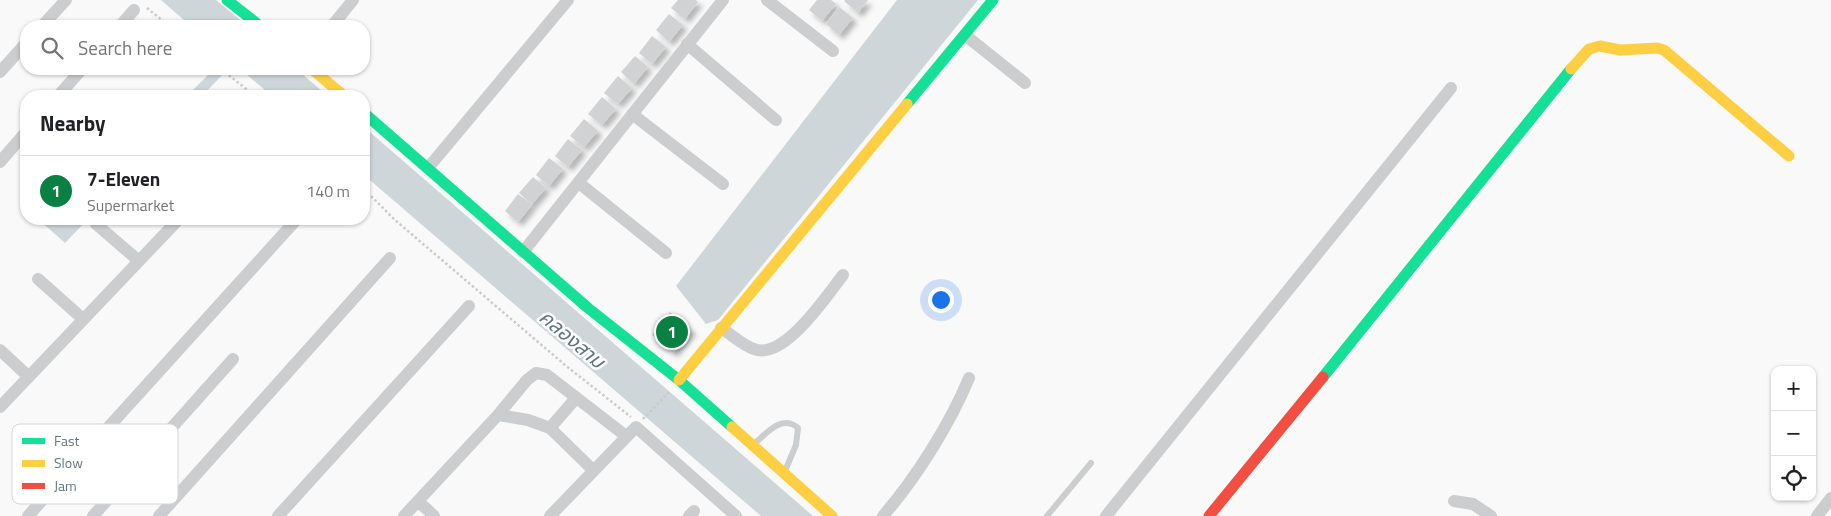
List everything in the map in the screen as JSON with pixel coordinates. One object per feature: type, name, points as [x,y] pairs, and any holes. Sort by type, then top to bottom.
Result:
[{"type":"street","points":[[48,20],[66,0]]},
{"type":"street","points":[[337,20],[353,0]]},
{"type":"street","points":[[428,168],[568,0]]},
{"type":"street","points":[[523,252],[723,0]]},
{"type":"street","points":[[767,0],[833,51]]},
{"type":"street","points":[[678,380],[994,0]]},
{"type":"street","points":[[233,2],[253,20]]},
{"type":"street","points":[[127,20],[140,9]]},
{"type":"street","points":[[965,35],[1025,83]]},
{"type":"street","points":[[687,44],[776,120]]},
{"type":"street","points":[[1209,516],[1578,60],[1590,49],[1600,46],[1627,50],[1657,48],[1664,50],[1789,156]]},
{"type":"street","points":[[0,72],[20,50]]},
{"type":"street","points":[[63,90],[77,75]]},
{"type":"street","points":[[319,75],[337,90]]},
{"type":"street","points":[[1106,516],[1451,88]]},
{"type":"street","points":[[632,114],[723,184]]},
{"type":"street","points":[[370,118],[588,308],[678,380],[832,516]]},
{"type":"street","points":[[0,162],[20,139]]},
{"type":"street","points":[[579,182],[666,252]]},
{"type":"street","points":[[97,225],[139,261]]},
{"type":"street","points":[[0,407],[173,225]]},
{"type":"street","points":[[112,424],[293,225]]},
{"type":"street","points":[[178,495],[390,258]]},
{"type":"street","points":[[721,328],[755,350],[766,350],[780,344],[797,331],[843,275]]},
{"type":"street","points":[[38,279],[83,319]]},
{"type":"street","points":[[278,516],[469,306]]},
{"type":"street","points":[[0,350],[29,377]]},
{"type":"street","points":[[175,424],[233,359]]},
{"type":"street","points":[[404,516],[498,415],[527,380],[536,373],[547,375],[626,436]]},
{"type":"street","points":[[883,516],[929,451],[960,398],[969,378]]},
{"type":"street","points":[[550,428],[576,398]]},
{"type":"street","points":[[498,415],[528,420],[550,428],[593,470]]},
{"type":"street","points":[[550,516],[636,427],[736,516]]},
{"type":"street","points":[[1816,516],[1831,498]]},
{"type":"street","points":[[418,501],[434,516]]},
{"type":"street","points":[[1454,501],[1473,504],[1491,516]]},
{"type":"street","points":[[28,516],[39,504]]},
{"type":"street","points":[[93,516],[104,504]]},
{"type":"street","points":[[159,516],[170,504]]},
{"type":"lane","points":[[753,445],[775,426],[783,422],[792,422],[798,428],[796,445],[784,473]]},
{"type":"lane","points":[[1047,516],[1091,463]]},
{"type":"path","points":[[140,9],[159,20]]},
{"type":"path","points":[[229,75],[248,90]]},
{"type":"path","points":[[370,194],[395,220],[565,365],[634,420]]},
{"type":"path","points":[[637,426],[670,390]]},
{"type":"water","points":[[161,0],[216,0],[240,20],[184,20]]},
{"type":"water","points":[[897,0],[978,0],[718,320],[706,324],[676,286]]},
{"type":"water","points":[[208,75],[222,75],[208,90],[193,90]]},
{"type":"water","points":[[247,75],[303,75],[321,90],[265,90]]},
{"type":"water","name":"คลองสาม","points":[[370,132],[813,516],[761,516],[370,180]]},
{"type":"water","points":[[45,225],[82,225],[65,243]]},
{"type":"building","points":[[678,0],[696,0],[698,2],[685,19],[671,8]]},
{"type":"building","points":[[817,0],[831,0],[836,4],[822,21],[809,10]]},
{"type":"building","points":[[845,0],[868,0],[858,13]]},
{"type":"building","points":[[839,7],[853,18],[839,35],[826,24]]},
{"type":"building","points":[[669,14],[683,25],[669,42],[656,30]]},
{"type":"building","points":[[652,36],[666,47],[652,64],[639,53]]},
{"type":"building","points":[[635,56],[648,67],[634,84],[621,72]]},
{"type":"building","points":[[618,76],[632,88],[618,104],[604,93]]},
{"type":"building","points":[[602,97],[616,109],[602,125],[588,114]]},
{"type":"building","points":[[584,119],[598,131],[584,147],[570,136]]},
{"type":"building","points":[[568,139],[582,150],[568,167],[555,156]]},
{"type":"building","points":[[549,158],[563,169],[549,186],[536,175]]},
{"type":"building","points":[[533,177],[546,188],[532,204],[519,193]]},
{"type":"building","points":[[518,194],[532,205],[518,222],[505,211]]},
{"type":"building","points":[[670,312],[692,330],[673,353],[652,335]]},
{"type":"traffic: fast","points":[[227,0],[252,20]]},
{"type":"traffic: fast","points":[[907,104],[993,0]]},
{"type":"traffic: fast","points":[[1323,377],[1571,69]]},
{"type":"traffic: fast","points":[[370,118],[588,308],[679,380],[732,427]]},
{"type":"traffic: slow","points":[[1571,69],[1589,49],[1600,46],[1620,50],[1657,48],[1664,50],[1789,156]]},
{"type":"traffic: slow","points":[[319,75],[337,90]]},
{"type":"traffic: slow","points":[[679,380],[907,104]]},
{"type":"traffic: slow","points":[[732,427],[832,516]]},
{"type":"traffic: jam","points":[[1209,516],[1323,377]]},
{"type":"place","name":"7-Eleven","points":[[672,332]]}]
